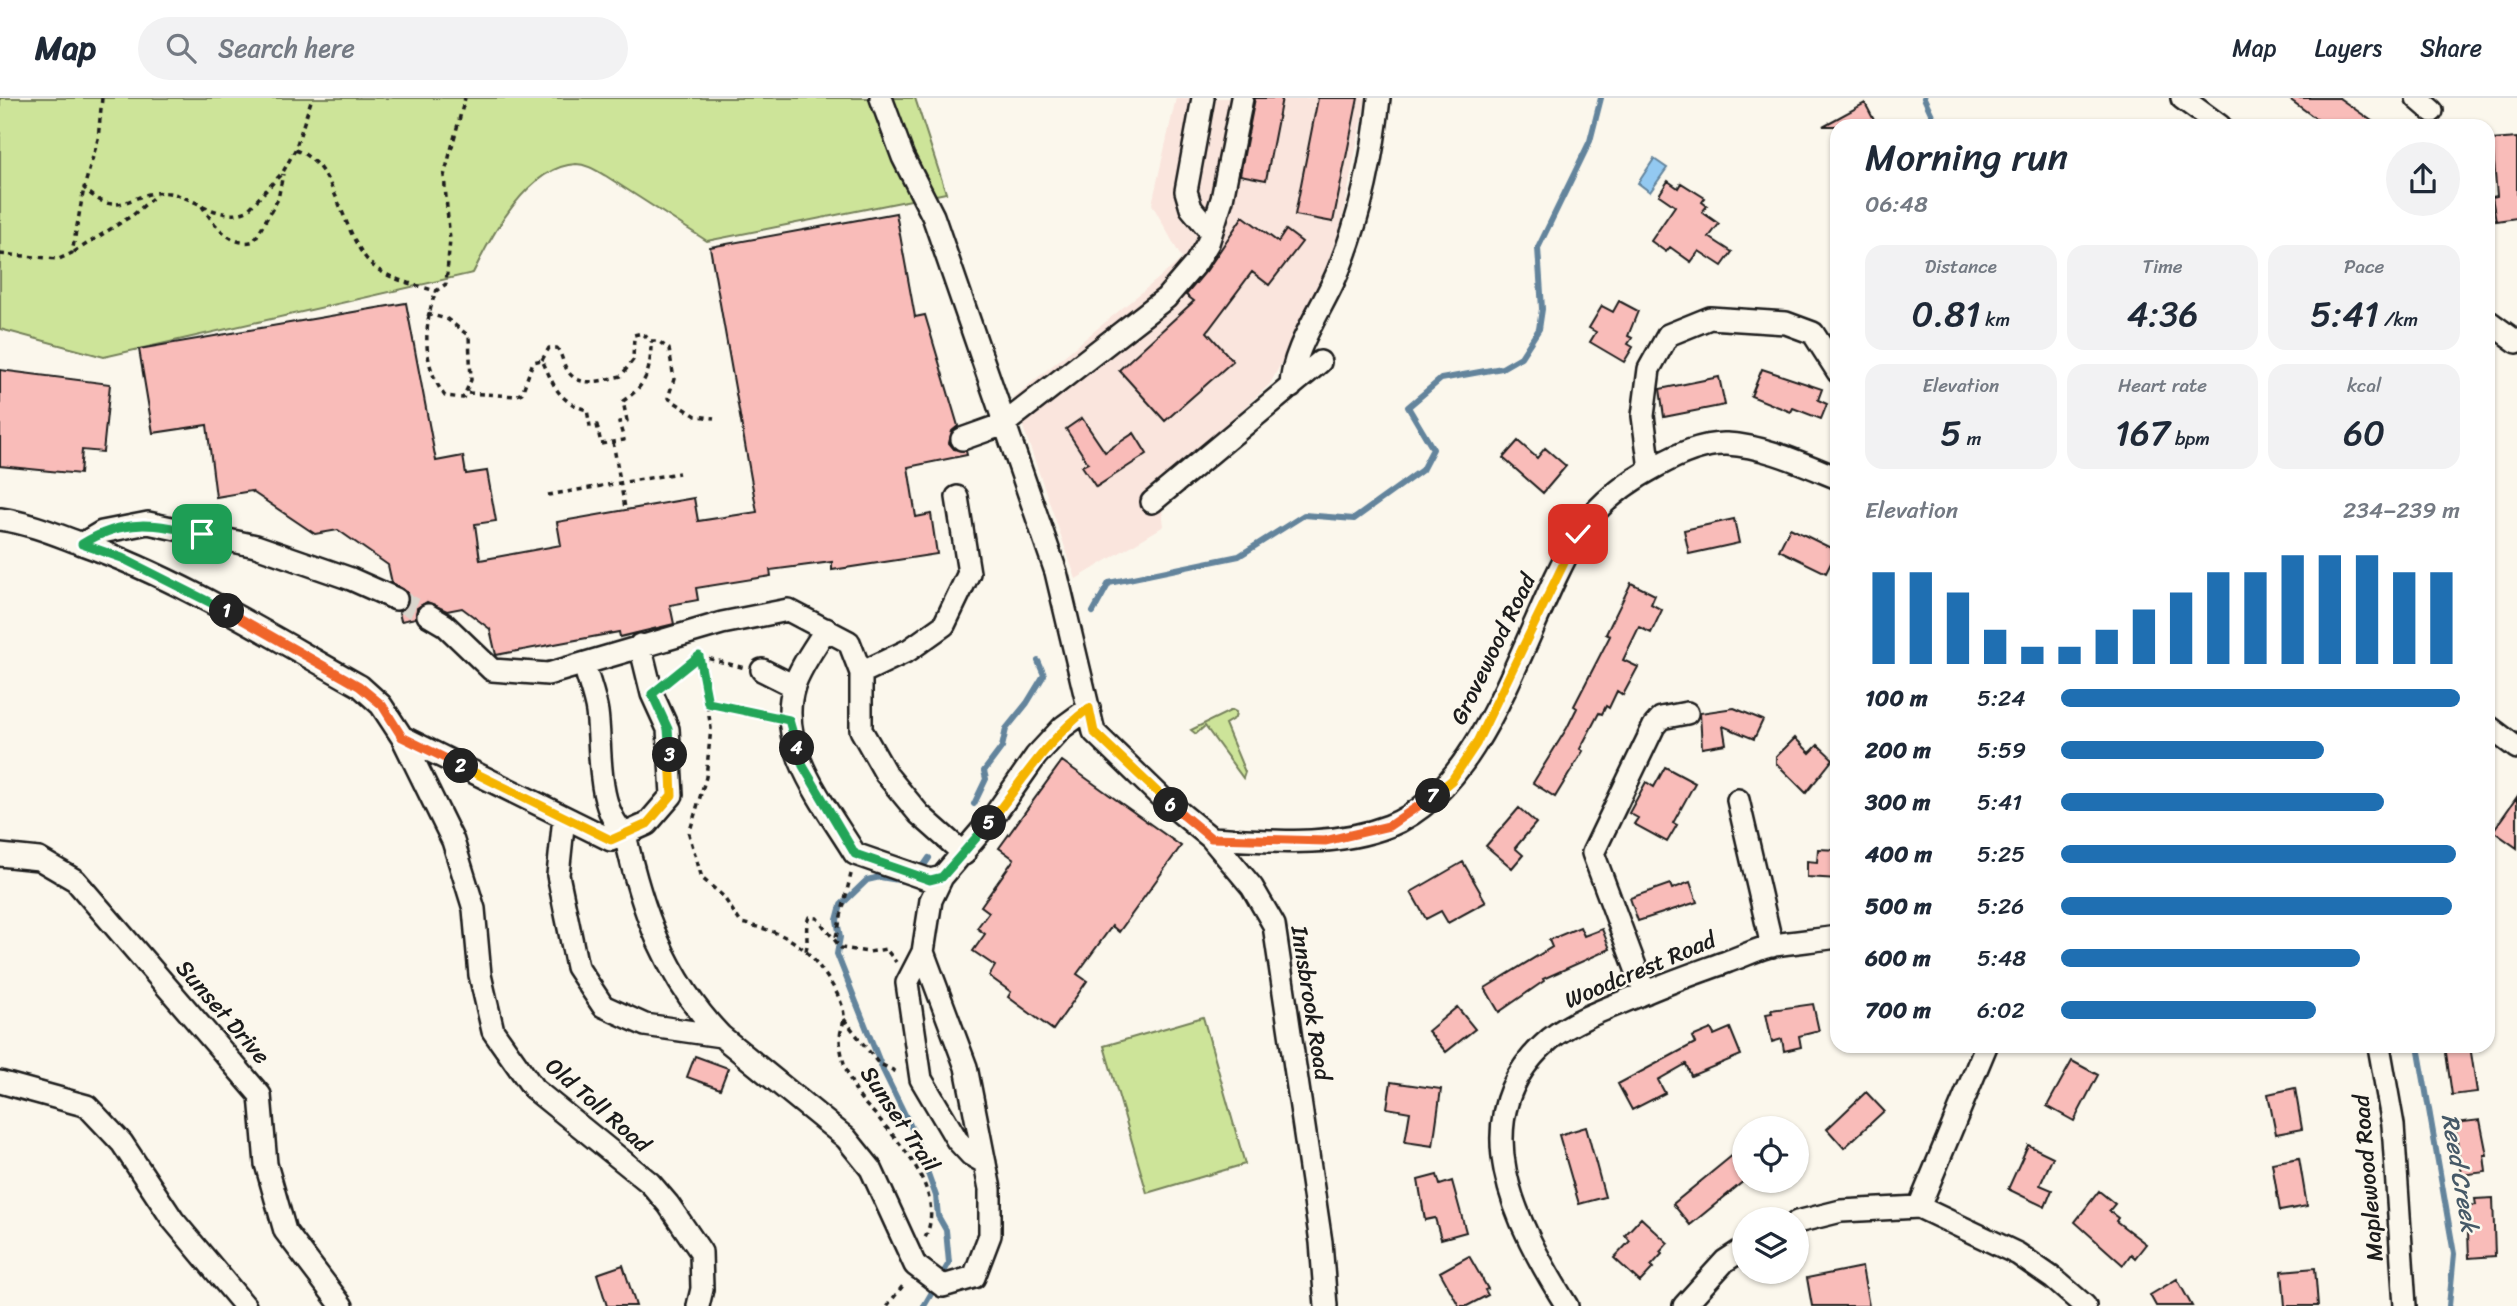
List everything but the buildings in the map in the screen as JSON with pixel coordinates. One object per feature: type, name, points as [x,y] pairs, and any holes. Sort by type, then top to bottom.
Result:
[{"type":"street","name":"Innsbrook Road","points":[[881,98],[903,157],[933,216],[1056,572],[1094,732],[1161,797],[1211,838],[1252,887],[1274,925],[1321,1242],[1326,1306]]},
{"type":"street","points":[[1203,98],[1186,191],[1191,208],[1211,232]]},
{"type":"street","points":[[962,439],[1004,424],[1166,298],[1196,263],[1211,232],[1222,199],[1242,98]]},
{"type":"street","points":[[1291,387],[1291,368],[1340,269],[1357,223],[1379,98]]},
{"type":"street","points":[[2182,98],[2210,119]]},
{"type":"street","points":[[1650,469],[1643,416],[1648,369],[1668,335],[1710,318],[1786,323],[1813,333],[1830,360]]},
{"type":"street","points":[[2495,326],[2517,342]]},
{"type":"street","points":[[1152,502],[1320,362]]},
{"type":"street","name":"Grovewood Road","points":[[1211,838],[1325,841],[1389,826],[1424,804],[1452,780],[1476,744],[1578,534],[1608,499],[1650,469],[1682,452],[1726,444],[1783,456],[1830,475]]},
{"type":"street","points":[[862,673],[909,650],[944,625],[969,573],[957,497]]},
{"type":"street","name":"Old Toll Road","points":[[0,519],[23,522],[122,558],[208,600],[359,686],[382,705],[402,737],[457,852],[474,909],[480,975],[493,1031],[534,1090],[650,1184],[668,1204],[701,1252],[702,1289],[698,1306]]},
{"type":"street","points":[[82,544],[102,531],[148,523],[256,546],[351,579],[396,599]]},
{"type":"street","points":[[428,615],[445,625],[492,670],[548,674],[640,645],[788,610],[849,642],[862,673],[861,730],[886,774],[919,814],[964,854]]},
{"type":"street","points":[[826,629],[794,686],[789,720],[803,766],[855,854],[936,879]]},
{"type":"street","points":[[402,737],[611,840],[647,824],[672,795],[668,729],[652,694],[640,645]]},
{"type":"street","points":[[584,664],[597,711],[598,761],[606,794],[619,828],[625,834],[654,940],[703,1017],[720,1036],[846,1138],[871,1169],[929,1276],[974,1277],[990,1235],[990,1189],[966,1067],[923,951]]},
{"type":"street","points":[[762,670],[794,686]]},
{"type":"street","points":[[985,1163],[971,1155],[957,1140],[921,1079],[907,983],[923,951],[936,879],[964,854],[1037,756],[1063,727],[1089,708]]},
{"type":"street","points":[[1645,993],[1593,853],[1654,726],[1661,718],[1687,713]]},
{"type":"street","points":[[2495,731],[2517,748]]},
{"type":"street","points":[[1738,800],[1772,946]]},
{"type":"street","points":[[564,817],[558,875],[577,967],[603,1006],[645,1026],[720,1036]]},
{"type":"street","name":"Sunset Drive","points":[[0,855],[39,859],[75,880],[260,1096],[266,1164],[285,1231],[342,1306]]},
{"type":"street","name":"Woodcrest Road","points":[[1567,1306],[1523,1228],[1507,1184],[1500,1143],[1505,1112],[1518,1078],[1533,1057],[1552,1038],[1645,993],[1772,946],[1830,938]]},
{"type":"street","points":[[1919,1207],[1983,1053]]},
{"type":"street","name":"Maplewood Road","points":[[2380,1053],[2393,1125],[2405,1306]]},
{"type":"street","points":[[0,1082],[87,1106],[122,1143],[173,1220],[245,1306]]},
{"type":"street","points":[[1809,1219],[1841,1211],[1919,1207],[2018,1254],[2054,1279],[2085,1306]]},
{"type":"street","points":[[1684,1306],[1732,1256]]},
{"type":"path","points":[[72,253],[84,188],[98,139],[102,98]]},
{"type":"path","points":[[84,188],[102,204],[111,206],[169,193],[202,206],[239,215],[247,211],[283,172],[295,150],[312,98]]},
{"type":"path","points":[[427,314],[447,319],[469,337],[472,363],[468,393],[463,398],[445,396],[438,387],[425,331],[427,314],[436,291],[446,284],[450,265],[443,176],[465,98]]},
{"type":"path","points":[[295,150],[304,153],[321,167],[348,232],[373,266],[436,291]]},
{"type":"path","points":[[202,206],[210,219],[233,240],[247,244],[254,241],[278,199],[283,172]]},
{"type":"path","points":[[0,254],[58,259],[133,215],[158,194]]},
{"type":"path","points":[[650,341],[649,374],[636,392],[622,401],[626,421],[620,422],[624,440],[613,442],[601,444],[597,425],[590,426],[587,410],[575,407],[554,387],[542,360],[543,354],[549,348],[557,348],[567,371],[576,380],[582,382],[621,376],[633,360],[634,335],[642,333],[650,341],[658,341],[669,349],[674,379],[668,398],[696,416],[714,418]]},
{"type":"path","points":[[468,393],[515,396],[522,393],[533,362],[542,360]]},
{"type":"path","points":[[613,442],[625,508]]},
{"type":"path","points":[[548,495],[679,473]]},
{"type":"path","points":[[652,694],[699,656],[738,667]]},
{"type":"path","name":"Sunset Trail","points":[[699,656],[711,728],[706,777],[689,834],[702,878],[723,896],[741,923],[779,932],[806,951],[834,989],[844,1019],[840,1037],[846,1072],[859,1097],[882,1121],[917,1169],[928,1193],[933,1222],[929,1276],[898,1294],[887,1306]]},
{"type":"path","points":[[708,703],[789,720]]},
{"type":"path","points":[[836,938],[847,899]]},
{"type":"path","points":[[806,951],[808,939],[805,925],[809,917],[817,918],[836,938],[841,948],[869,952],[886,948]]},
{"type":"path","points":[[844,1019],[884,1068]]},
{"type":"shaded area","points":[[1176,98],[1366,98],[1341,226],[1312,306],[1270,384],[1159,486],[1164,526],[1076,579],[1013,398],[1182,259],[1152,204]]},
{"type":"green space","points":[[0,98],[915,98],[946,193],[707,241],[606,176],[588,166],[576,164],[559,168],[542,177],[527,190],[501,223],[473,273],[104,357],[0,329]]},
{"type":"green space","points":[[1232,710],[1236,712],[1235,718],[1225,724],[1245,772],[1243,778],[1205,726],[1196,734],[1191,730]]},
{"type":"green space","points":[[1203,1017],[1245,1164],[1147,1193],[1104,1046]]},
{"type":"water","points":[[1654,159],[1667,168],[1650,192],[1638,183]]},
{"type":"waterway","points":[[1093,612],[1109,583],[1239,556],[1304,515],[1354,519],[1422,470],[1433,449],[1408,407],[1441,379],[1502,368],[1521,357],[1539,329],[1542,309],[1538,248],[1590,141],[1601,98]]},
{"type":"waterway","name":"Reed Creek","points":[[1924,98],[1934,119]]},
{"type":"waterway","points":[[974,804],[986,779],[984,771],[1002,747],[1006,729],[1027,703],[1044,675],[1038,661]]},
{"type":"waterway","points":[[920,871],[929,858]]},
{"type":"waterway","points":[[911,882],[880,877],[867,880],[841,905],[837,920],[840,937],[837,954],[883,1070],[912,1129],[936,1196],[938,1216],[946,1230],[949,1263],[924,1306]]},
{"type":"waterway","name":"Reed Creek","points":[[2419,1053],[2454,1254],[2449,1306]]},
{"type":"tunnel","points":[[396,599],[428,615]]},
{"type":"route","points":[[202,534],[148,523],[102,531],[82,544],[122,558],[208,600],[359,686],[382,705],[402,737],[611,840],[647,824],[672,795],[668,729],[652,694],[699,656],[708,703],[789,720],[803,766],[855,854],[930,880],[942,877],[964,854],[1037,756],[1063,727],[1089,708],[1094,732],[1161,797],[1211,838],[1325,841],[1389,826],[1424,804],[1452,780],[1476,744],[1578,534]]}]
